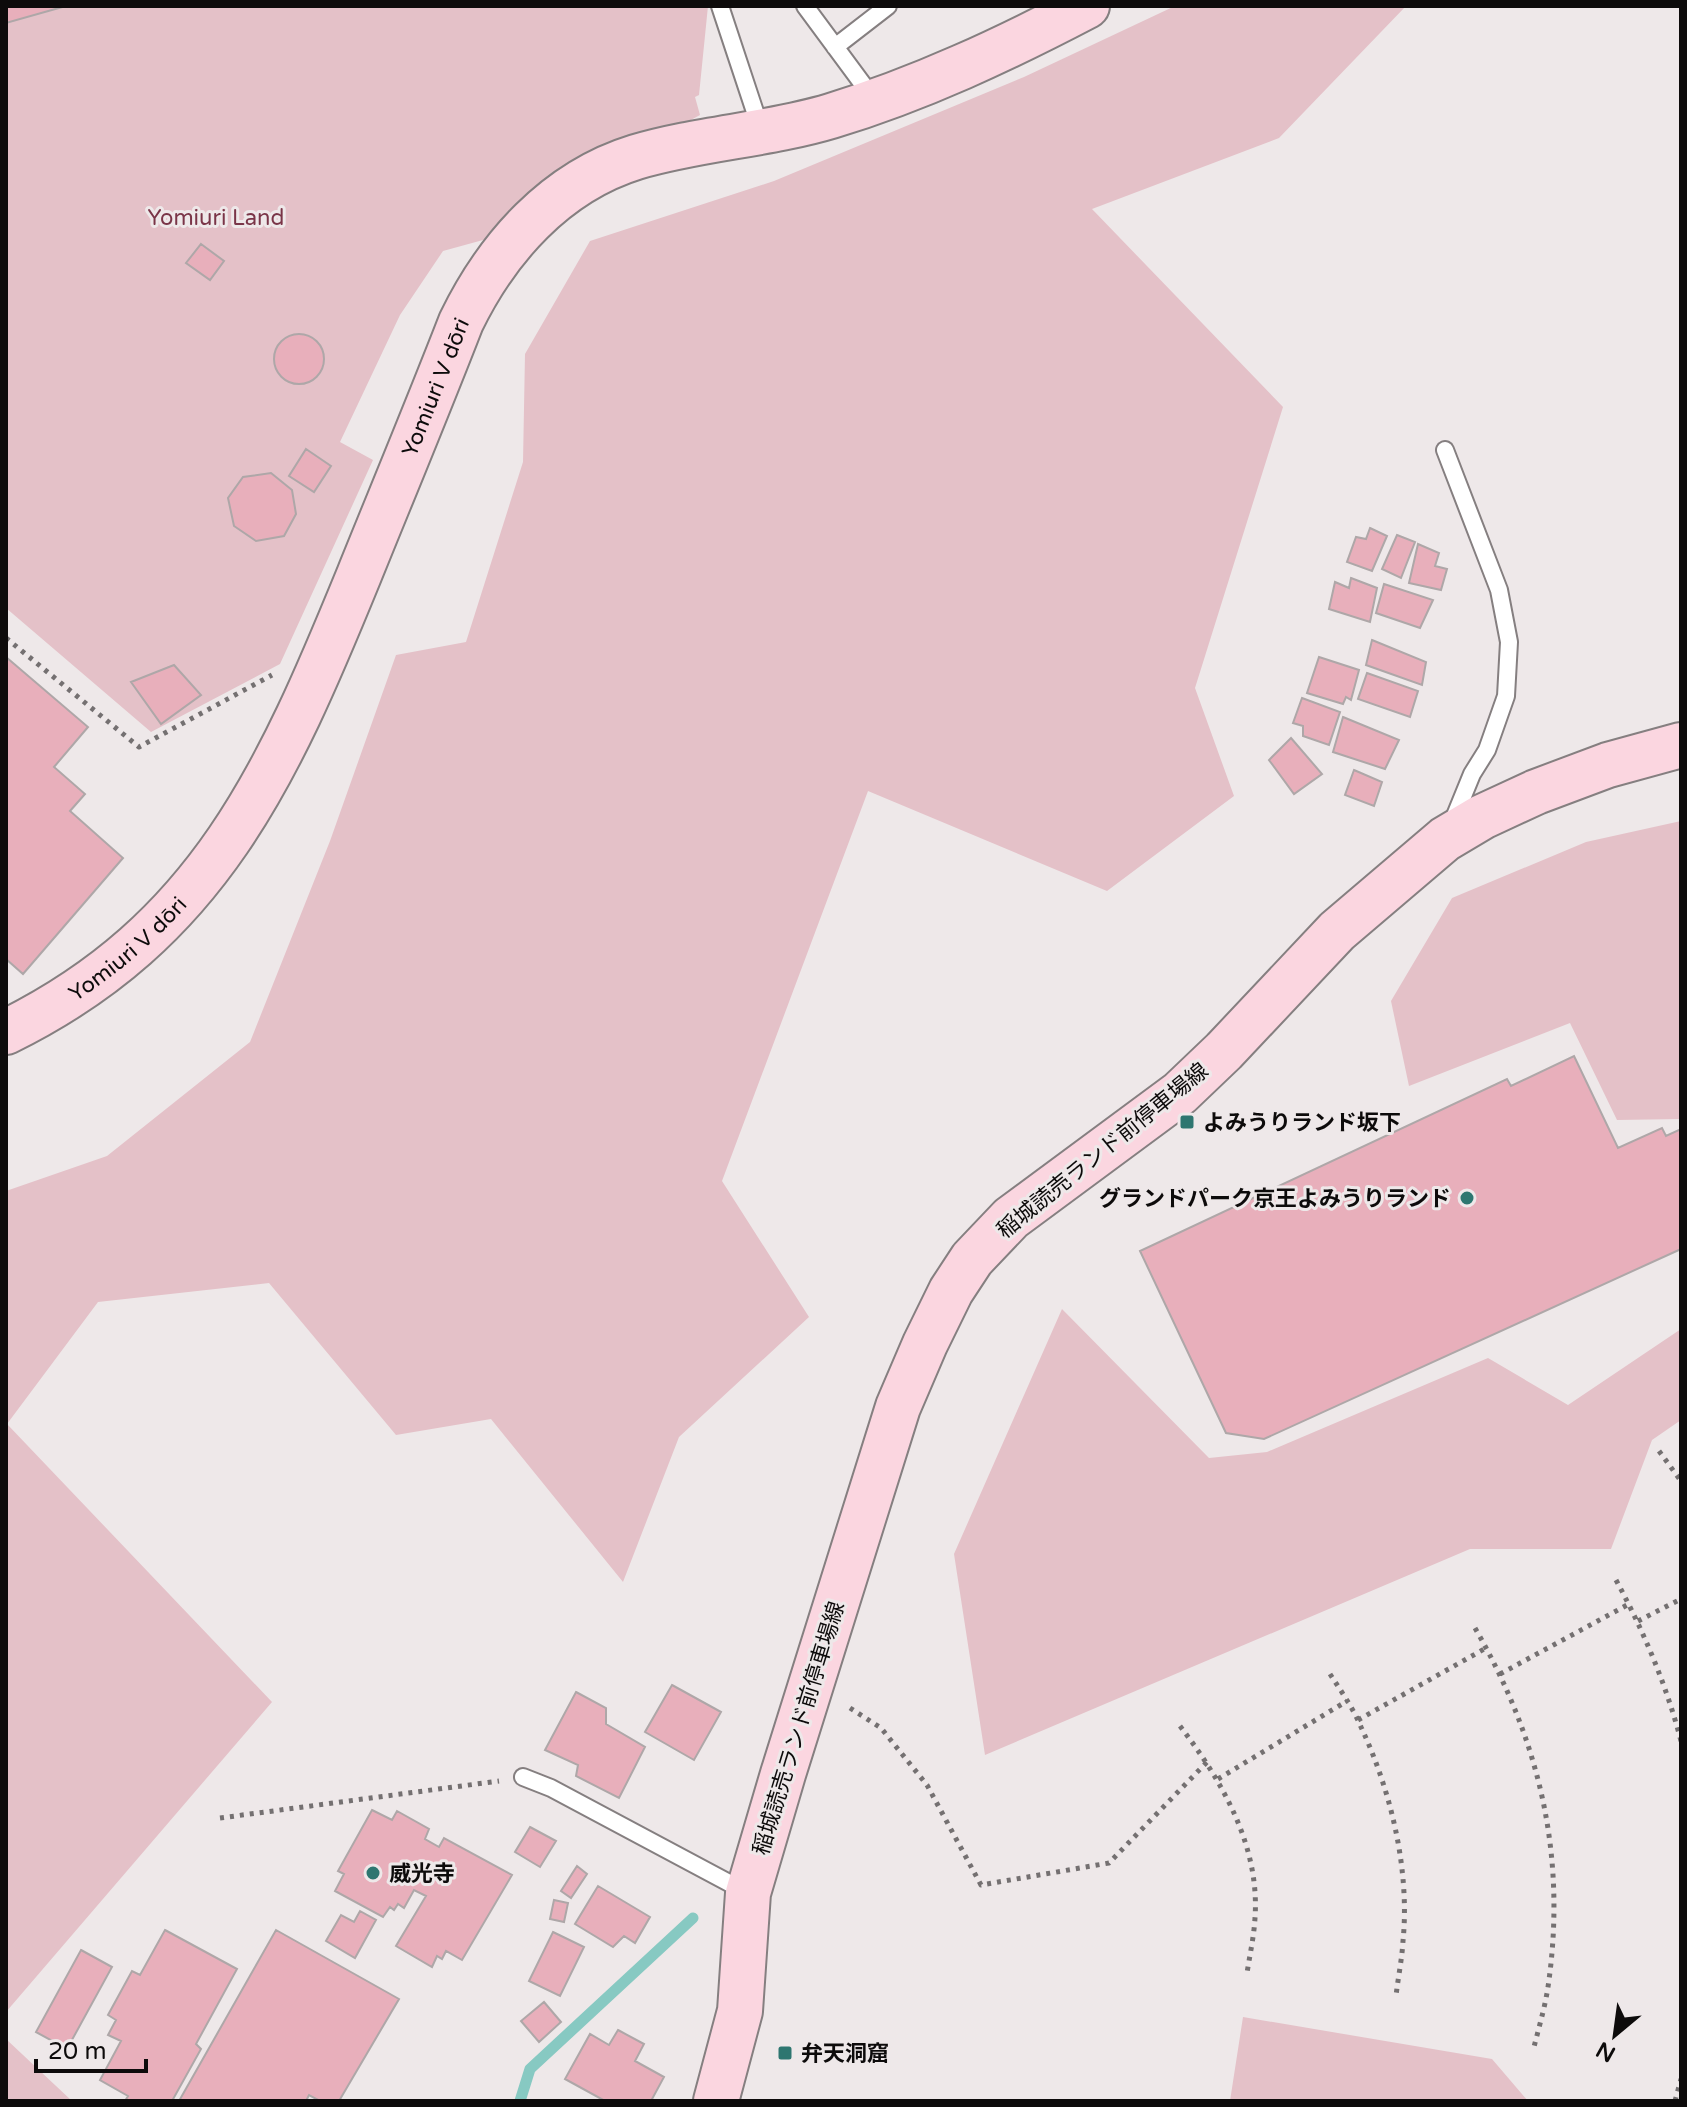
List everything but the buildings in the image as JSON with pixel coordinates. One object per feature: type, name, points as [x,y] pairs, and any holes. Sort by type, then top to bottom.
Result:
[{"type":"main road","name":"Yomiuri V dōri","points":[[6,1032],[48,1010],[128,953],[189,894],[236,830],[270,776],[333,638],[461,322],[475,294],[513,239],[559,197],[612,166],[664,150],[820,119],[876,102],[1030,35],[1087,6]]},
{"type":"main road","name":"稲城読売ランド前停車場線","points":[[716,2101],[740,2011],[748,1893],[898,1407],[951,1291],[972,1259],[1021,1209],[1180,1093],[1337,931],[1445,839],[1482,817],[1536,792],[1608,765],[1681,745]]},
{"type":"lane","points":[[720,6],[762,132]]},
{"type":"lane","points":[[805,6],[876,102]]},
{"type":"lane","points":[[835,47],[888,6]]},
{"type":"lane","points":[[1445,450],[1499,590],[1509,642],[1506,696],[1487,750],[1472,774],[1445,839]]},
{"type":"lane","points":[[523,1777],[551,1788],[748,1893]]},
{"type":"path","points":[[6,638],[139,747],[281,671]]},
{"type":"path","points":[[1659,1451],[1681,1481]]},
{"type":"path","points":[[1616,1580],[1638,1621],[1665,1685],[1681,1741]]},
{"type":"path","points":[[1638,1621],[1681,1599]]},
{"type":"path","points":[[1500,1675],[1629,1604]]},
{"type":"path","points":[[1475,1628],[1500,1675],[1533,1755],[1553,1855],[1553,1921],[1548,1988],[1534,2047]]},
{"type":"path","points":[[1358,1720],[1486,1648]]},
{"type":"path","points":[[1330,1674],[1358,1720],[1379,1773],[1392,1821],[1402,1872],[1404,1938],[1396,1996]]},
{"type":"path","points":[[1217,1779],[1347,1701]]},
{"type":"path","points":[[850,1708],[881,1728],[927,1785],[981,1885],[1109,1863],[1207,1762]]},
{"type":"path","points":[[1180,1726],[1217,1779],[1234,1812],[1252,1865],[1255,1915],[1247,1973]]},
{"type":"path","points":[[220,1818],[523,1777]]},
{"type":"path","points":[[1675,2101],[1681,2079]]},
{"type":"green space","name":"Yomiuri Land","points":[[6,6],[708,6],[699,95],[695,97],[700,115],[587,177],[483,240],[443,251],[400,315],[340,442],[373,460],[280,664],[151,732],[6,608]]},
{"type":"green space","points":[[1175,6],[1406,6],[1279,138],[1092,209],[1283,407],[1195,688],[1234,796],[1107,891],[868,791],[722,1181],[809,1317],[679,1437],[623,1582],[491,1419],[396,1435],[269,1283],[98,1302],[7,1424],[272,1702],[6,2012],[6,1191],[107,1156],[250,1042],[330,841],[396,655],[466,642],[523,462],[525,354],[590,241],[774,181],[1024,77]]},
{"type":"green space","points":[[1681,821],[1681,1119],[1617,1120],[1570,1023],[1409,1086],[1391,1001],[1452,898],[1586,842]]},
{"type":"green space","points":[[1062,1309],[1209,1458],[1267,1452],[1488,1358],[1568,1405],[1681,1329],[1681,1420],[1652,1440],[1611,1549],[1470,1549],[985,1755],[954,1554]]},
{"type":"green space","points":[[1243,2017],[1492,2059],[1528,2101],[1230,2101]]},
{"type":"green space","points":[[6,2039],[72,2101],[6,2101]]},
{"type":"waterway","points":[[520,2101],[530,2069],[693,1918]]},
{"type":"place","name":"よみうりランド坂下","points":[[1187,1122]]},
{"type":"place","name":"グランドパーク京王よみうりランド","points":[[1467,1198]]},
{"type":"place","name":"威光寺","points":[[373,1873]]},
{"type":"place","name":"弁天洞窟","points":[[785,2053]]}]
